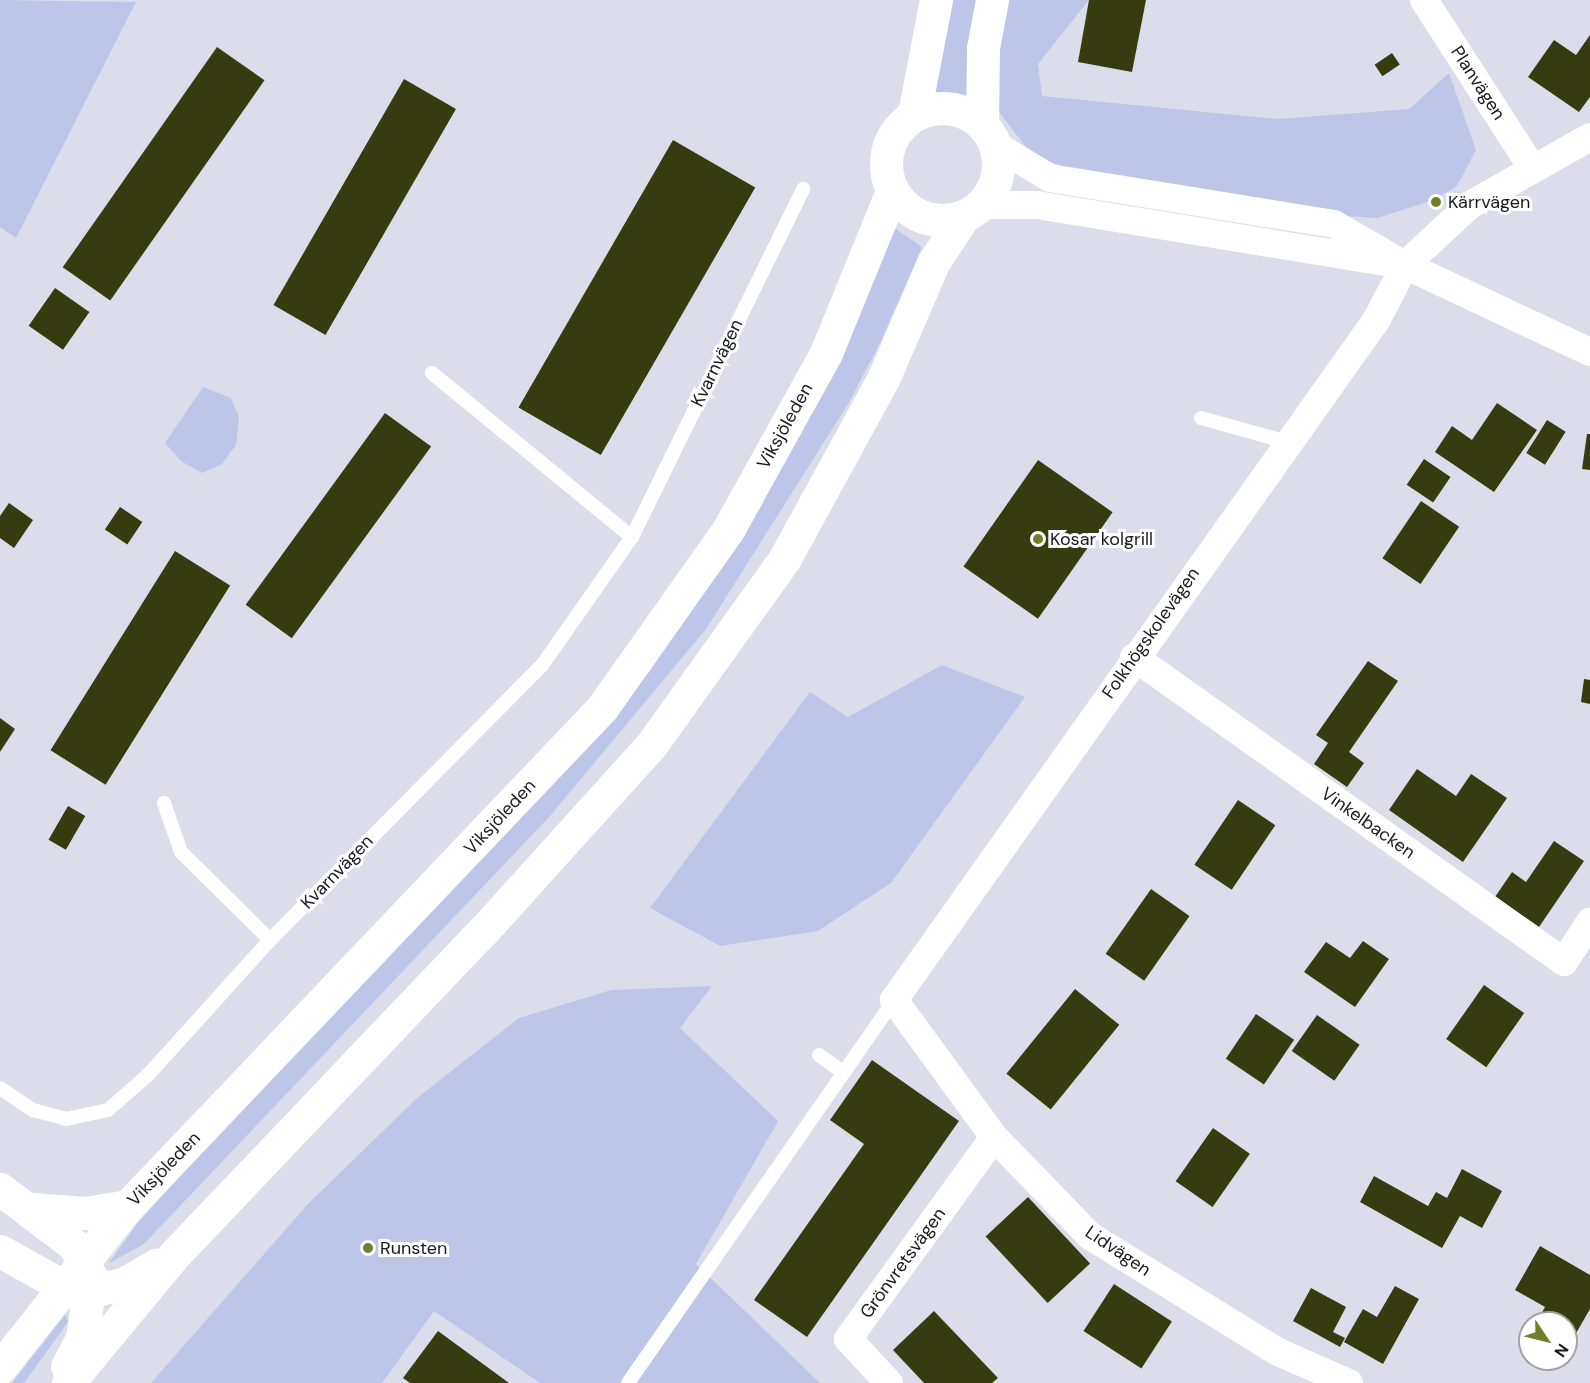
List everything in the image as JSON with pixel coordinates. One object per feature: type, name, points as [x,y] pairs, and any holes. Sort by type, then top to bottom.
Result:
[{"type":"main road","points":[[914,114],[936,0]]},
{"type":"main road","points":[[68,1383],[175,1254],[484,930],[652,744],[785,558],[884,377],[933,263],[998,172],[988,134],[983,48],[992,0]]},
{"type":"main road","points":[[973,210],[942,220],[920,216],[892,191],[885,158],[893,134],[914,114],[949,108],[988,134]]},
{"type":"main road","name":"Viksjöleden","points":[[0,1368],[77,1291],[84,1261],[129,1206],[602,708],[728,530],[826,353],[892,191]]},
{"type":"main road","points":[[0,1189],[32,1209],[74,1245],[84,1261]]},
{"type":"main road","points":[[32,1209],[85,1213],[129,1206]]},
{"type":"main road","points":[[0,1251],[77,1291],[123,1284],[175,1254]]},
{"type":"main road","points":[[58,1383],[82,1338],[77,1291]]},
{"type":"street","name":"Planvägen","points":[[1424,0],[1532,166]]},
{"type":"street","points":[[988,134],[1050,178],[1334,224],[1405,265],[1590,352]]},
{"type":"street","name":"Folkhögskolevägen","points":[[894,1000],[1134,657],[1377,319],[1405,265],[1470,205],[1532,166],[1590,137]]},
{"type":"street","points":[[973,210],[1037,205],[1405,265]]},
{"type":"street","name":"Vinkelbacken","points":[[1134,657],[1564,962],[1590,922]]},
{"type":"street","name":"Lidvägen","points":[[894,1000],[994,1137],[1090,1236],[1278,1352],[1349,1383]]},
{"type":"street","name":"Grönvretsvägen","points":[[890,1383],[848,1339],[994,1137]]},
{"type":"lane","name":"Kvarnvägen","points":[[0,1088],[33,1110],[66,1119],[108,1110],[148,1075],[270,940],[543,664],[632,537],[803,189]]},
{"type":"lane","points":[[432,373],[632,537]]},
{"type":"lane","points":[[1201,418],[1287,442]]},
{"type":"lane","points":[[164,803],[181,852],[270,940]]},
{"type":"lane","points":[[628,1383],[894,1000]]},
{"type":"lane","points":[[819,1055],[844,1073]]},
{"type":"shaded area","points":[[0,0],[136,2],[16,238],[0,227]]},
{"type":"shaded area","points":[[951,0],[976,0],[969,99],[957,93],[930,95],[938,81]]},
{"type":"shaded area","points":[[1008,0],[1089,0],[1038,64],[1042,96],[1278,119],[1409,109],[1449,73],[1476,150],[1457,186],[1434,200],[1377,218],[1328,215],[1064,167],[1032,155],[996,108],[989,68]]},
{"type":"shaded area","points":[[893,227],[922,247],[881,341],[848,404],[706,629],[550,816],[144,1244],[109,1263],[137,1224],[213,1139],[616,715],[650,671],[747,526]]},
{"type":"shaded area","points":[[203,387],[231,398],[239,417],[236,445],[222,464],[202,473],[181,461],[165,443]]},
{"type":"shaded area","points":[[942,665],[1025,697],[891,883],[818,931],[720,946],[650,908],[810,692],[848,717]]},
{"type":"shaded area","points":[[712,986],[680,1028],[778,1121],[696,1264],[820,1383],[540,1383],[434,1311],[382,1383],[151,1383],[308,1204],[417,1098],[519,1018],[611,990]]},
{"type":"shaded area","points":[[65,1315],[68,1322],[24,1383],[12,1383]]},
{"type":"building","points":[[1089,0],[1146,0],[1132,72],[1078,62]]},
{"type":"building","points":[[1590,35],[1590,97],[1579,112],[1528,77],[1554,40],[1576,55]]},
{"type":"building","points":[[217,47],[265,80],[110,301],[63,267]]},
{"type":"building","points":[[1392,53],[1400,65],[1382,76],[1375,65]]},
{"type":"building","points":[[404,79],[456,109],[325,335],[274,305]]},
{"type":"building","points":[[673,140],[755,188],[601,455],[518,408]]},
{"type":"building","points":[[55,288],[89,312],[63,350],[29,326]]},
{"type":"building","points":[[1497,403],[1537,430],[1494,492],[1435,452],[1452,426],[1472,440]]},
{"type":"building","points":[[385,413],[431,447],[292,638],[246,605]]},
{"type":"building","points":[[1547,420],[1566,432],[1545,465],[1526,453]]},
{"type":"building","points":[[1587,434],[1590,434],[1590,470],[1582,469]]},
{"type":"building","points":[[1424,459],[1451,477],[1433,503],[1407,485]]},
{"type":"building","name":"Kosar kolgrill","points":[[1038,460],[1113,512],[1038,619],[963,566]]},
{"type":"building","points":[[1421,501],[1459,527],[1421,584],[1382,558]]},
{"type":"building","points":[[9,503],[33,520],[14,548],[0,538],[0,516]]},
{"type":"building","points":[[120,507],[142,522],[127,544],[105,529]]},
{"type":"building","points":[[175,551],[230,585],[106,785],[50,750]]},
{"type":"building","points":[[1368,661],[1398,681],[1349,752],[1364,763],[1347,787],[1314,764],[1328,743],[1316,735]]},
{"type":"building","points":[[1584,679],[1590,680],[1590,704],[1581,702]]},
{"type":"building","points":[[0,718],[15,729],[0,752]]},
{"type":"building","points":[[1417,769],[1456,796],[1471,774],[1507,798],[1463,862],[1389,810]]},
{"type":"building","points":[[1238,800],[1275,825],[1232,890],[1194,865]]},
{"type":"building","points":[[68,806],[85,816],[66,850],[48,840]]},
{"type":"building","points":[[1554,841],[1584,861],[1539,927],[1495,897],[1512,872],[1526,882]]},
{"type":"building","points":[[1151,889],[1190,916],[1144,981],[1106,954]]},
{"type":"building","points":[[1363,941],[1389,959],[1355,1007],[1304,972],[1326,942],[1350,958]]},
{"type":"building","points":[[1484,985],[1524,1013],[1486,1067],[1446,1039]]},
{"type":"building","points":[[1075,989],[1119,1025],[1051,1110],[1006,1074]]},
{"type":"building","points":[[1256,1014],[1294,1040],[1264,1084],[1226,1059]]},
{"type":"building","points":[[1317,1015],[1360,1045],[1334,1081],[1292,1051]]},
{"type":"building","points":[[872,1060],[959,1121],[807,1337],[754,1300],[864,1144],[830,1120]]},
{"type":"building","points":[[1213,1128],[1250,1154],[1213,1207],[1176,1181]]},
{"type":"building","points":[[1462,1169],[1502,1191],[1482,1228],[1460,1216],[1442,1248],[1360,1202],[1374,1176],[1428,1206],[1436,1192],[1447,1198]]},
{"type":"building","points":[[1028,1197],[1090,1264],[1048,1303],[986,1237]]},
{"type":"building","points":[[1540,1246],[1590,1275],[1590,1309],[1578,1330],[1578,1311],[1543,1311],[1545,1307],[1515,1290]]},
{"type":"building","points":[[1114,1284],[1172,1322],[1141,1369],[1084,1331]]},
{"type":"building","points":[[1395,1286],[1419,1299],[1383,1364],[1344,1342],[1363,1309],[1377,1317]]},
{"type":"building","points":[[1311,1288],[1346,1307],[1333,1332],[1345,1338],[1340,1347],[1293,1321]]},
{"type":"building","points":[[934,1311],[998,1378],[992,1383],[924,1383],[893,1350]]},
{"type":"building","points":[[438,1331],[509,1383],[410,1383],[403,1378]]},
{"type":"place","name":"Kärrvägen","points":[[1436,202]]},
{"type":"place","name":"Kosar kolgrill","points":[[1038,539]]},
{"type":"place","name":"Runsten","points":[[368,1248]]}]
